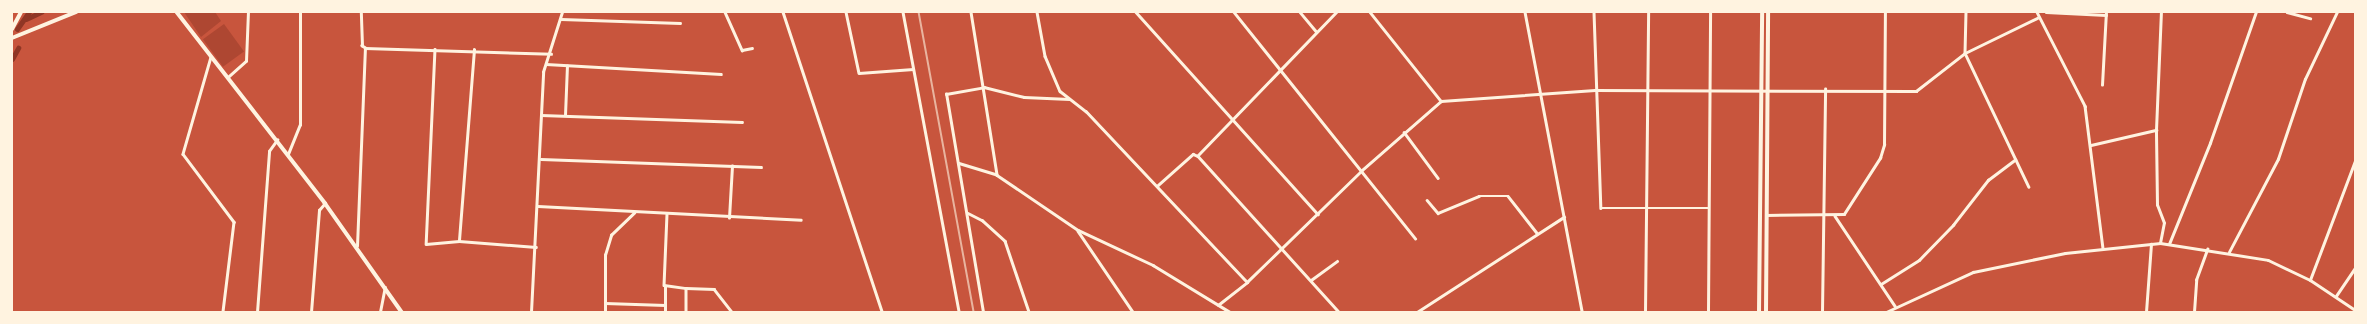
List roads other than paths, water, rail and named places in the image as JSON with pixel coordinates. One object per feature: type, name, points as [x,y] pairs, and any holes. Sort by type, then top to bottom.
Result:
[{"type":"main road","points":[[12,29],[21,12]]},
{"type":"main road","points":[[12,38],[76,12]]},
{"type":"main road","points":[[177,12],[325,203],[357,246],[402,312]]},
{"type":"main road","points":[[1759,312],[1762,12]]},
{"type":"main road","points":[[1766,312],[1768,12]]},
{"type":"street","points":[[228,77],[246,61],[248,12]]},
{"type":"street","points":[[288,154],[300,125],[300,12]]},
{"type":"street","points":[[357,246],[365,48],[362,46],[361,12]]},
{"type":"street","points":[[531,312],[541,159],[541,115],[546,64],[551,54],[562,12]]},
{"type":"street","points":[[725,12],[742,50],[752,48]]},
{"type":"street","points":[[783,12],[882,312]]},
{"type":"street","points":[[846,12],[859,74],[913,69]]},
{"type":"street","points":[[903,12],[959,312]]},
{"type":"street","points":[[971,12],[997,175]]},
{"type":"street","points":[[1037,12],[1045,56],[1056,85],[1069,99],[1086,111],[1247,282]]},
{"type":"street","points":[[1136,12],[1318,214]]},
{"type":"street","points":[[1234,12],[1415,238]]},
{"type":"street","points":[[1300,12],[1316,31]]},
{"type":"street","points":[[1198,156],[1316,31],[1337,12]]},
{"type":"street","points":[[1370,12],[1441,101]]},
{"type":"street","points":[[1525,12],[1582,312]]},
{"type":"street","points":[[1594,12],[1595,90],[1601,208],[1708,208]]},
{"type":"street","points":[[1645,312],[1648,12]]},
{"type":"street","points":[[1708,312],[1710,12]]},
{"type":"street","points":[[1766,213],[1835,216],[1850,208],[1880,158],[1884,145],[1885,12]]},
{"type":"street","points":[[1966,12],[1965,53],[2029,187]]},
{"type":"street","points":[[2037,12],[2037,18],[2085,106],[2103,248]]},
{"type":"street","points":[[2046,12],[2106,13],[2102,84]]},
{"type":"street","points":[[2160,243],[2164,223],[2157,205],[2156,130],[2161,12]]},
{"type":"street","points":[[2169,244],[2210,143],[2256,12]]},
{"type":"street","points":[[2287,12],[2310,18]]},
{"type":"street","points":[[2229,252],[2278,159],[2305,79],[2337,12]]},
{"type":"street","points":[[1218,304],[1247,282],[1361,171],[1441,101],[1539,91],[1647,90],[1760,92],[1825,89],[1884,89],[1916,91],[1965,53],[2037,18]]},
{"type":"street","points":[[561,19],[680,23]]},
{"type":"street","points":[[365,48],[474,50],[551,54]]},
{"type":"street","points":[[435,49],[426,244],[459,241],[536,247]]},
{"type":"street","points":[[459,241],[474,50]]},
{"type":"street","points":[[211,57],[205,69],[183,154],[234,222],[223,312]]},
{"type":"street","points":[[546,64],[721,74]]},
{"type":"street","points":[[565,115],[567,66]]},
{"type":"street","points":[[983,312],[960,163],[946,94],[984,87],[1030,98],[1069,99]]},
{"type":"street","points":[[1822,312],[1825,89]]},
{"type":"street","points":[[541,115],[742,122]]},
{"type":"street","points":[[2091,145],[2156,130]]},
{"type":"street","points":[[1404,132],[1438,178]]},
{"type":"street","points":[[257,312],[269,150],[277,140]]},
{"type":"street","points":[[1157,186],[1193,154],[1198,156],[1339,312]]},
{"type":"street","points":[[541,159],[762,167]]},
{"type":"street","points":[[1882,284],[1918,260],[1953,225],[1988,180],[2015,160]]},
{"type":"street","points":[[2310,280],[2355,161]]},
{"type":"street","points":[[960,163],[997,175],[1078,230],[1153,265],[1230,312]]},
{"type":"street","points":[[729,218],[732,166]]},
{"type":"street","points":[[1427,200],[1438,213],[1479,196],[1508,196],[1537,233]]},
{"type":"street","points":[[311,312],[319,210],[325,203]]},
{"type":"street","points":[[538,206],[729,218],[800,220]]},
{"type":"street","points":[[605,312],[605,255],[611,235],[634,212]]},
{"type":"street","points":[[968,213],[982,220],[1004,241],[1029,312]]},
{"type":"street","points":[[664,312],[667,214]]},
{"type":"street","points":[[1835,216],[1882,284],[1895,306]]},
{"type":"street","points":[[1417,312],[1537,233],[1564,217]]},
{"type":"street","points":[[1078,230],[1133,312]]},
{"type":"street","points":[[1886,312],[1895,306],[1973,272],[2103,248],[2160,243],[2207,248],[2268,260],[2310,280],[2355,310]]},
{"type":"street","points":[[2146,312],[2151,244]]},
{"type":"street","points":[[2194,312],[2196,280],[2207,248]]},
{"type":"street","points":[[1311,280],[1337,262]]},
{"type":"street","points":[[2336,296],[2355,268]]},
{"type":"street","points":[[380,312],[385,286]]},
{"type":"street","points":[[665,286],[714,289],[732,312]]},
{"type":"street","points":[[686,288],[686,312]]},
{"type":"street","points":[[605,303],[665,305]]},
{"type":"waterway","points":[[17,29],[29,12]]},
{"type":"waterway","points":[[26,19],[41,12]]},
{"type":"waterway","points":[[12,59],[18,48]]},
{"type":"railway","points":[[919,12],[974,312]]}]
